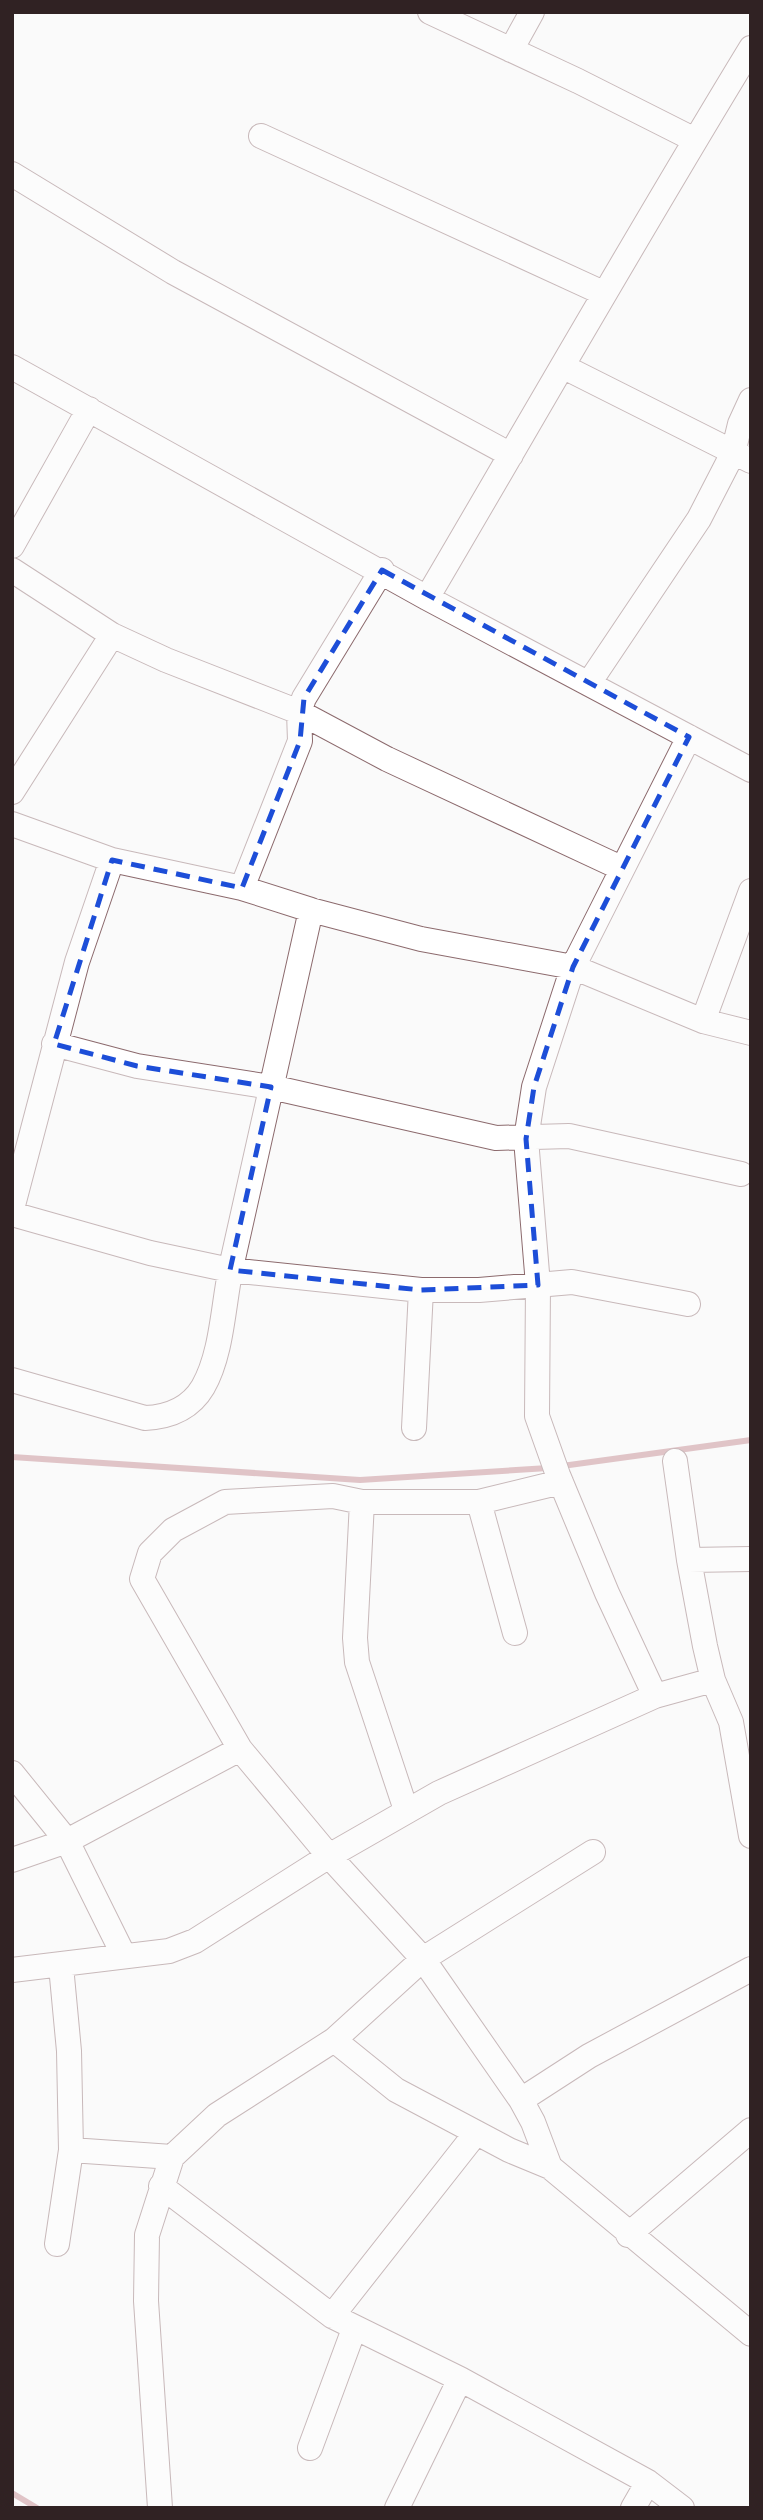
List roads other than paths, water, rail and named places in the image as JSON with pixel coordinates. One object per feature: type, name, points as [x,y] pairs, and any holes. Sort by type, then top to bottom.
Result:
[{"type":"street","points":[[430,12],[695,140]]},
{"type":"street","points":[[511,50],[532,12]]},
{"type":"street","points":[[427,598],[564,367],[603,293],[751,48]]},
{"type":"street","points":[[261,136],[603,293]]},
{"type":"street","points":[[12,174],[173,272],[511,455]]},
{"type":"street","points":[[12,367],[382,570],[427,598],[751,770]]},
{"type":"street","points":[[564,367],[742,457]]},
{"type":"street","points":[[589,683],[742,457],[740,424],[751,400]]},
{"type":"street","points":[[12,546],[89,409]]},
{"type":"street","points":[[12,570],[112,635],[166,660],[299,712],[387,759],[621,868]]},
{"type":"street","points":[[242,888],[300,741],[299,712],[304,698],[382,570]]},
{"type":"street","points":[[12,792],[112,635]]},
{"type":"street","points":[[655,1696],[559,1478],[536,1410],[538,1285],[526,1139],[534,1087],[573,967],[689,737]]},
{"type":"street","points":[[12,824],[112,860],[242,888],[311,910],[421,939],[573,967],[704,1021],[751,1033]]},
{"type":"street","points":[[112,860],[77,961],[12,1212],[150,1253],[230,1270],[421,1290],[572,1282],[688,1304]]},
{"type":"street","points":[[704,1021],[751,891]]},
{"type":"street","points":[[12,1380],[145,1418],[163,1417],[182,1409],[204,1386],[213,1359],[230,1270],[311,910]]},
{"type":"street","points":[[54,1044],[137,1066],[271,1087],[496,1138],[569,1136],[741,1174]]},
{"type":"street","points":[[414,1428],[421,1290]]},
{"type":"street","points":[[675,1461],[689,1560],[713,1680],[741,1721],[751,1836]]},
{"type":"street","points":[[550,2167],[533,2122],[521,2100],[423,1959],[329,1856],[240,1749],[142,1579],[150,1553],[173,1530],[225,1502],[333,1496],[362,1502],[479,1502],[559,1478]]},
{"type":"street","points":[[362,1502],[355,1638],[357,1662],[406,1810]]},
{"type":"street","points":[[479,1502],[515,1633]]},
{"type":"street","points":[[689,1560],[751,1559]]},
{"type":"street","points":[[12,1970],[169,1951],[195,1941],[406,1810],[578,1728],[655,1696],[713,1680]]},
{"type":"street","points":[[12,1860],[67,1841],[240,1749]]},
{"type":"street","points":[[12,1773],[67,1841],[124,1956]]},
{"type":"street","points":[[160,2508],[145,2301],[147,2235],[172,2157],[217,2115],[334,2040],[423,1959],[593,1852]]},
{"type":"street","points":[[57,2244],[71,2150],[69,2051],[61,1966]]},
{"type":"street","points":[[521,2100],[589,2056],[751,1969]]},
{"type":"street","points":[[334,2040],[396,2090],[476,2133],[550,2167],[628,2235],[751,2334]]},
{"type":"street","points":[[628,2235],[751,2130]]},
{"type":"street","points":[[332,2316],[476,2133]]},
{"type":"street","points":[[71,2150],[172,2157]]},
{"type":"street","points":[[161,2186],[332,2316],[460,2379],[648,2482],[682,2508]]},
{"type":"street","points":[[310,2448],[354,2329]]},
{"type":"street","points":[[397,2508],[460,2379]]},
{"type":"street","points":[[633,2508],[648,2482]]},
{"type":"waterway","points":[[562,1466],[751,1440]]},
{"type":"waterway","points":[[12,1457],[360,1480],[548,1468]]},
{"type":"waterway","points":[[12,2493],[37,2508]]}]
